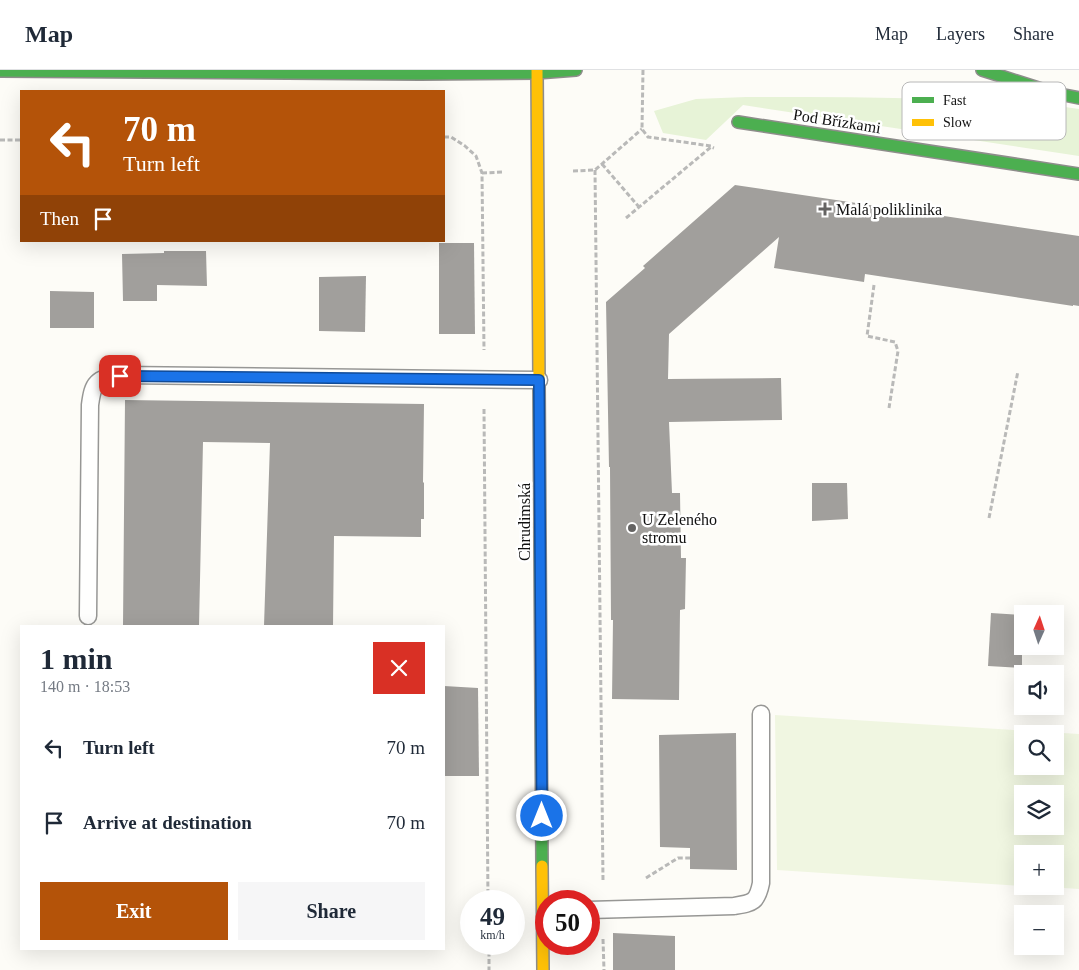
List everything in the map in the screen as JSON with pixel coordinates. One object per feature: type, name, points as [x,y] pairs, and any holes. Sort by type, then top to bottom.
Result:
[{"type":"street","points":[[0,71],[410,74],[576,70]]},
{"type":"street","points":[[982,70],[1020,82]]},
{"type":"street","name":"Chrudimská","points":[[536,71],[544,890]]},
{"type":"street","points":[[1066,95],[1079,98]]},
{"type":"street","name":"Pod Břízkami","points":[[738,122],[1079,174]]},
{"type":"street","name":"Chrudimská","points":[[543,955],[543,970]]},
{"type":"lane","points":[[88,616],[90,405],[96,383],[106,377],[539,380]]},
{"type":"lane","points":[[600,910],[734,906],[747,904],[755,900],[761,884],[761,714]]},
{"type":"path","points":[[643,70],[642,129],[648,137],[720,148]]},
{"type":"path","points":[[626,218],[738,122]]},
{"type":"path","points":[[596,890],[595,170],[642,129]]},
{"type":"path","points":[[445,137],[451,137],[476,156],[482,173],[488,890]]},
{"type":"path","points":[[0,140],[20,140]]},
{"type":"path","points":[[602,164],[639,207]]},
{"type":"path","points":[[874,285],[867,336],[895,342],[898,351],[889,408]]},
{"type":"path","points":[[989,518],[1018,371]]},
{"type":"path","points":[[600,940],[604,970]]},
{"type":"path","points":[[489,955],[489,970]]},
{"type":"green space","points":[[746,97],[902,98],[902,129],[743,105],[706,140],[663,133],[654,111],[696,99]]},
{"type":"green space","points":[[1066,108],[1079,109],[1079,156],[974,140],[1066,140]]},
{"type":"green space","points":[[775,715],[1014,730],[1014,775],[1064,775],[1064,733],[1079,734],[1079,889],[1064,888],[1064,845],[1014,845],[1014,885],[777,870]]},
{"type":"building","points":[[735,185],[1079,236],[1079,306],[865,274],[864,282],[774,268],[779,237],[669,334],[668,379],[781,378],[782,420],[669,422],[672,493],[680,493],[681,558],[686,558],[685,609],[680,610],[679,700],[612,699],[613,620],[611,620],[606,302],[645,268],[643,266]]},
{"type":"building","points":[[439,243],[474,243],[475,334],[439,334]]},
{"type":"building","points":[[164,251],[206,251],[207,286],[157,285],[157,301],[123,301],[122,254],[164,253]]},
{"type":"building","points":[[366,276],[365,332],[319,331],[319,277]]},
{"type":"building","points":[[50,291],[94,292],[94,328],[50,328]]},
{"type":"building","points":[[125,400],[424,404],[424,519],[421,519],[421,537],[334,536],[333,625],[264,625],[270,443],[203,442],[199,625],[123,625]]},
{"type":"building","points":[[812,483],[847,483],[848,519],[812,521]]},
{"type":"building","points":[[991,613],[1014,614],[1014,655],[1022,655],[1022,665],[1014,665],[1014,668],[988,666]]},
{"type":"building","points":[[445,686],[478,688],[479,776],[445,776]]},
{"type":"building","points":[[736,733],[737,870],[690,869],[690,848],[660,847],[659,735]]},
{"type":"building","points":[[613,933],[675,936],[675,970],[613,970]]},
{"type":"traffic: fast","points":[[0,71],[420,74],[537,73],[576,70]]},
{"type":"traffic: fast","points":[[982,70],[1020,82]]},
{"type":"traffic: fast","points":[[1066,95],[1079,98]]},
{"type":"traffic: fast","points":[[738,122],[1079,174]]},
{"type":"traffic: fast","points":[[539,383],[542,866]]},
{"type":"traffic: slow","points":[[537,70],[539,383]]},
{"type":"traffic: slow","points":[[542,866],[543,970]]},
{"type":"place","name":"Malá poliklinika","points":[[825,209]]},
{"type":"place","name":"U Zeleného stromu","points":[[632,528]]},
{"type":"route","points":[[120,376],[539,380],[542,816]]}]
